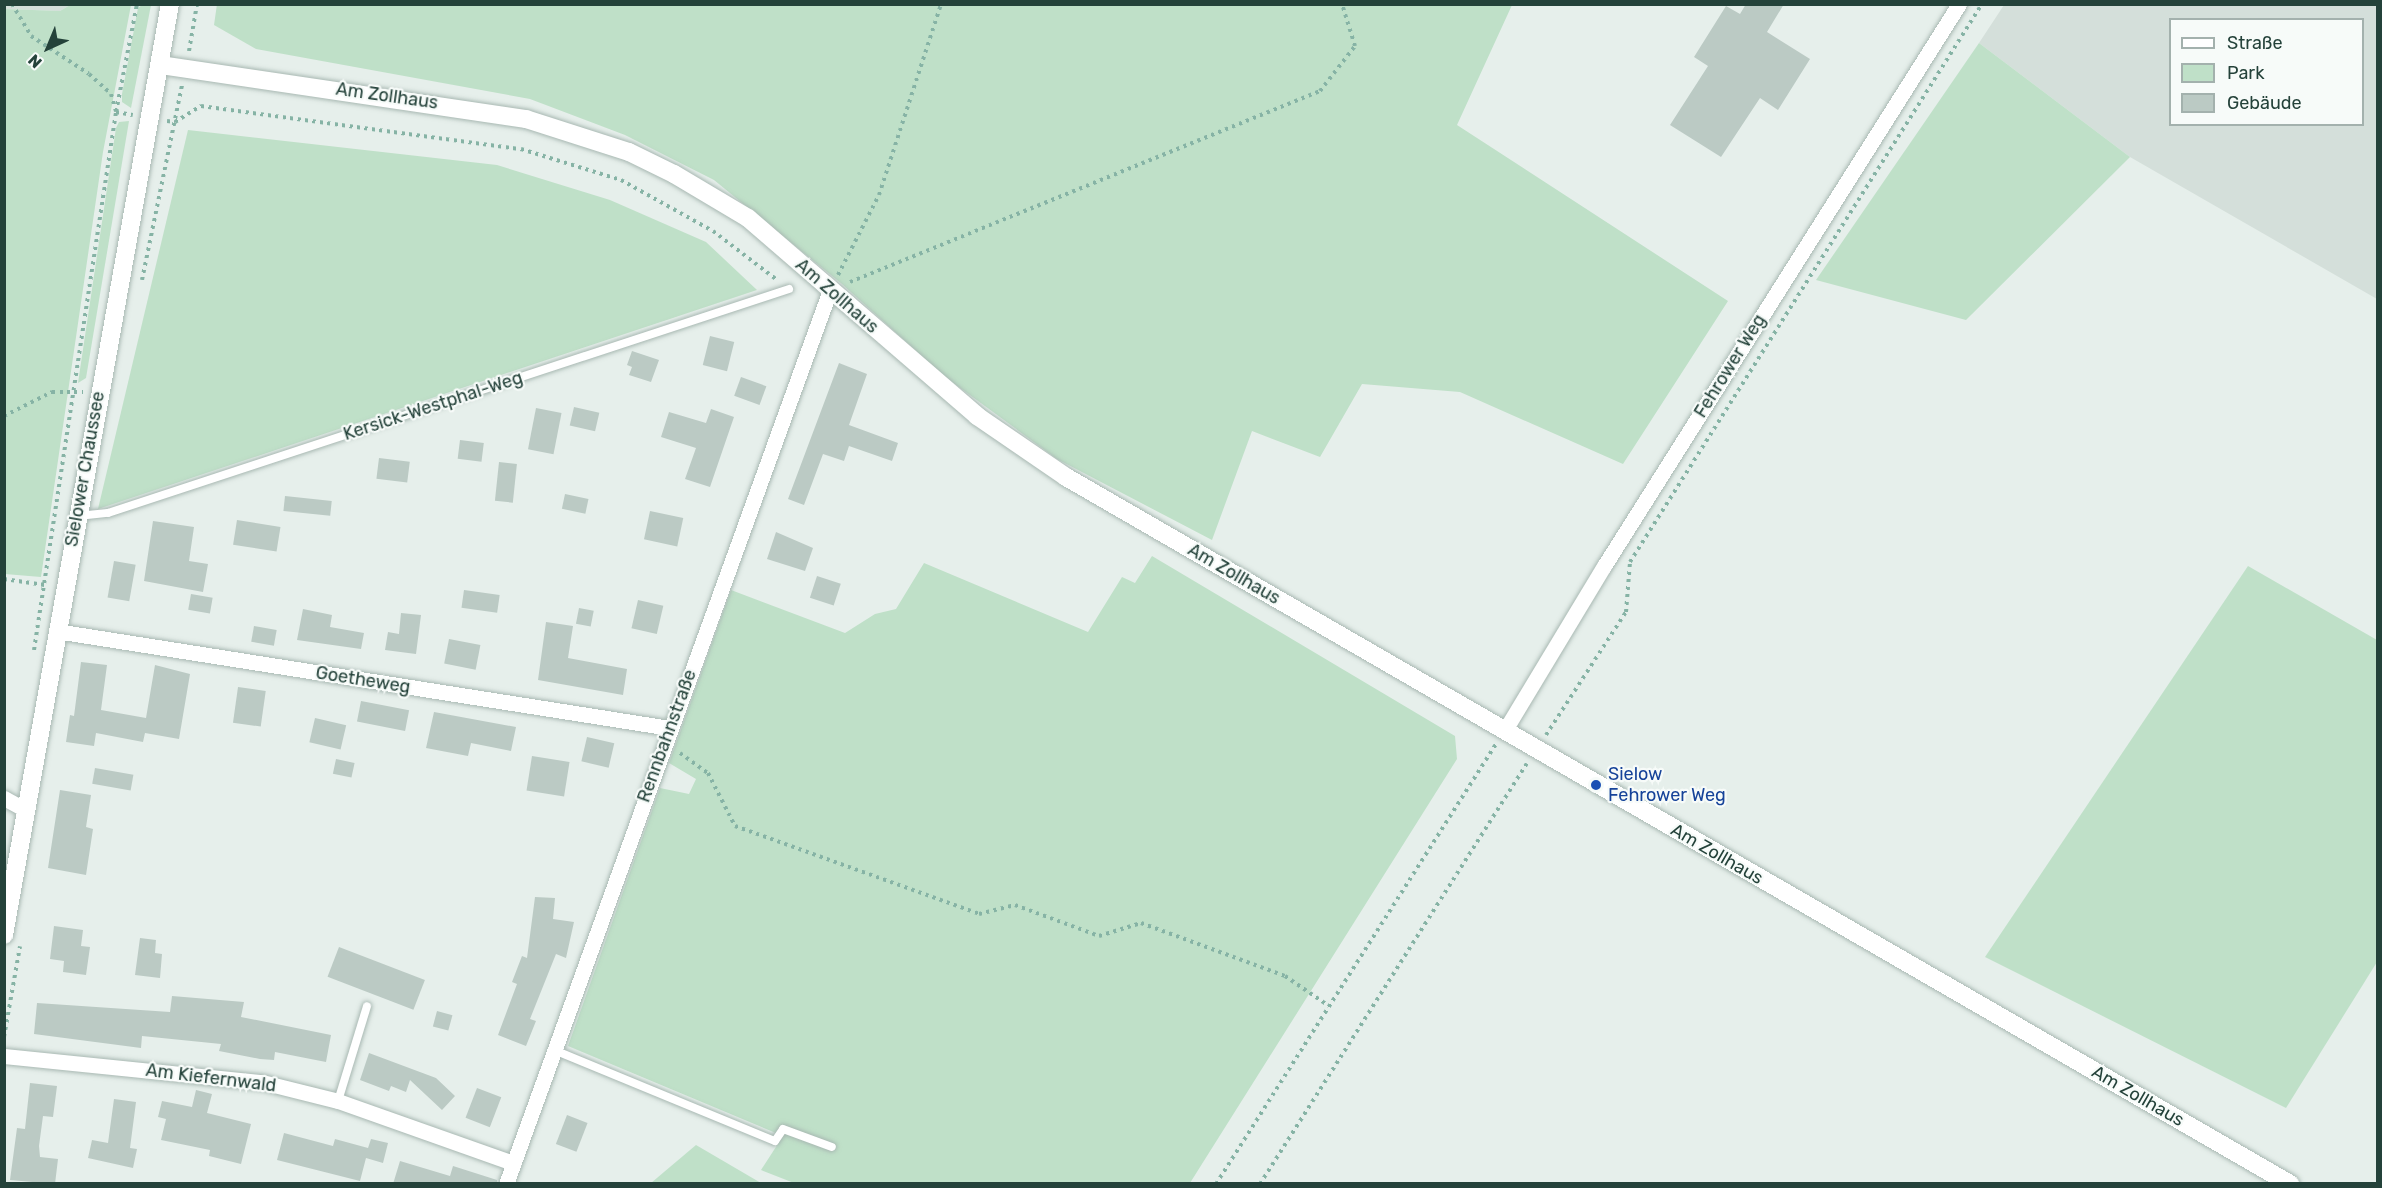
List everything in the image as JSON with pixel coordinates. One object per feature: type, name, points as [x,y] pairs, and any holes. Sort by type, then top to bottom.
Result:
[{"type":"street","name":"Sielower Chaussee","points":[[4,935],[76,515],[170,4]]},
{"type":"street","name":"Fehrower Weg","points":[[1505,730],[1604,566],[1959,4]]},
{"type":"street","name":"Am Zollhaus","points":[[160,65],[468,108],[580,134],[674,174],[748,218],[977,416],[1066,477],[2290,1184]]},
{"type":"street","name":"Rennbahnstraße","points":[[506,1184],[830,290]]},
{"type":"street","name":"Goetheweg","points":[[56,631],[667,736]]},
{"type":"street","points":[[4,798],[24,809]]},
{"type":"street","name":"Am Kiefernwald","points":[[4,1056],[262,1082],[338,1101],[513,1164]]},
{"type":"lane","name":"Kersick-Westphal-Weg","points":[[76,515],[108,513],[789,289]]},
{"type":"lane","points":[[338,1101],[367,1006]]},
{"type":"lane","points":[[554,1050],[775,1141],[783,1129],[832,1147]]},
{"type":"path","points":[[12,4],[31,36],[89,74],[111,94],[116,112]]},
{"type":"path","points":[[32,663],[116,112],[137,4]]},
{"type":"path","points":[[830,290],[879,195],[941,4]]},
{"type":"path","points":[[830,290],[1320,91],[1355,46],[1342,4]]},
{"type":"path","points":[[1260,1184],[1536,749],[1626,612],[1630,562],[1982,4]]},
{"type":"path","points":[[176,122],[201,106],[521,149],[621,180],[712,231],[789,289]]},
{"type":"path","points":[[4,416],[52,393],[74,390]]},
{"type":"path","points":[[4,579],[64,586]]},
{"type":"path","points":[[1216,1184],[1505,730]]},
{"type":"path","points":[[667,736],[708,773],[735,826],[979,914],[1016,905],[1099,936],[1141,923],[1285,976],[1329,1006]]},
{"type":"shaded area","points":[[5,5],[70,5],[60,11],[5,9]]},
{"type":"shaded area","points":[[2004,5],[2377,5],[2377,299],[2130,157],[1979,43]]},
{"type":"green space","points":[[217,4],[1512,5],[1457,125],[1728,301],[1623,464],[1460,392],[1362,384],[1320,457],[1252,431],[1212,540],[1057,459],[944,376],[842,284],[714,180],[625,135],[530,99],[256,49],[214,25]]},
{"type":"green space","points":[[70,5],[131,5],[103,152],[41,577],[5,574],[5,9],[60,11]]},
{"type":"green space","points":[[142,5],[151,5],[131,108],[122,102],[122,94],[138,8]]},
{"type":"green space","points":[[1979,43],[2130,157],[1966,320],[1816,280]]},
{"type":"green space","points":[[129,121],[86,378],[78,383],[116,128],[119,122]]},
{"type":"green space","points":[[188,130],[497,165],[610,200],[706,242],[757,290],[98,509]]},
{"type":"green space","points":[[1152,556],[1455,736],[1457,759],[1190,1183],[794,1183],[761,1170],[783,1136],[568,1046],[660,788],[689,794],[696,779],[669,763],[731,590],[845,633],[875,614],[896,609],[924,563],[1088,632],[1122,577],[1135,583]]},
{"type":"green space","points":[[2248,566],[2377,640],[2377,962],[2286,1108],[1985,957]]},
{"type":"green space","points":[[696,1145],[761,1183],[651,1183]]},
{"type":"building","points":[[1746,4],[1784,4],[1767,32],[1810,59],[1778,110],[1760,98],[1721,157],[1670,125],[1708,66],[1694,57],[1726,6],[1740,14]]},
{"type":"building","points":[[710,336],[734,342],[727,371],[703,365]]},
{"type":"building","points":[[632,351],[659,360],[651,382],[629,375],[632,367],[627,365]]},
{"type":"building","points":[[839,363],[867,374],[849,425],[898,443],[892,461],[849,446],[844,461],[823,454],[804,505],[788,499]]},
{"type":"building","points":[[741,377],[766,386],[760,405],[734,396]]},
{"type":"building","points":[[574,407],[599,413],[595,431],[570,426]]},
{"type":"building","points":[[536,408],[562,413],[554,454],[528,449]]},
{"type":"building","points":[[711,409],[734,417],[710,487],[685,479],[696,448],[661,437],[669,412],[706,423]]},
{"type":"building","points":[[460,440],[484,443],[482,462],[458,459]]},
{"type":"building","points":[[379,458],[410,462],[407,483],[376,479]]},
{"type":"building","points":[[499,462],[517,464],[513,503],[495,501]]},
{"type":"building","points":[[565,494],[588,499],[585,514],[562,509]]},
{"type":"building","points":[[285,496],[332,501],[330,516],[283,511]]},
{"type":"building","points":[[650,511],[683,518],[677,546],[644,539]]},
{"type":"building","points":[[237,520],[280,527],[277,552],[233,545]]},
{"type":"building","points":[[153,521],[194,527],[189,561],[208,564],[203,592],[144,581]]},
{"type":"building","points":[[776,532],[813,548],[805,571],[767,559]]},
{"type":"building","points":[[114,561],[136,565],[129,601],[108,597]]},
{"type":"building","points":[[817,576],[841,584],[834,606],[810,598]]},
{"type":"building","points":[[464,590],[500,595],[497,613],[461,608]]},
{"type":"building","points":[[191,594],[213,598],[210,614],[188,610]]},
{"type":"building","points":[[638,600],[663,606],[657,634],[631,628]]},
{"type":"building","points":[[579,608],[594,611],[591,627],[576,624]]},
{"type":"building","points":[[303,609],[332,615],[330,627],[364,633],[361,649],[297,640]]},
{"type":"building","points":[[401,613],[421,615],[416,654],[385,650],[388,632],[399,634]]},
{"type":"building","points":[[546,622],[573,626],[568,658],[627,669],[623,695],[538,680]]},
{"type":"building","points":[[254,626],[277,630],[274,646],[251,642]]},
{"type":"building","points":[[449,639],[480,645],[476,670],[444,664]]},
{"type":"building","points":[[81,662],[107,665],[101,710],[146,718],[155,665],[190,674],[179,739],[145,733],[143,742],[96,733],[94,746],[66,742],[70,715],[74,716]]},
{"type":"building","points":[[238,687],[266,691],[261,727],[233,723]]},
{"type":"building","points":[[361,701],[409,710],[405,731],[357,722]]},
{"type":"building","points":[[434,712],[516,727],[511,751],[471,743],[468,756],[426,748]]},
{"type":"building","points":[[315,718],[346,725],[341,750],[309,742]]},
{"type":"building","points":[[587,737],[614,743],[609,768],[581,761]]},
{"type":"building","points":[[532,756],[570,762],[564,797],[527,791]]},
{"type":"building","points":[[336,759],[355,763],[351,778],[333,774]]},
{"type":"building","points":[[95,768],[133,775],[131,791],[92,784]]},
{"type":"building","points":[[60,790],[91,795],[86,827],[93,829],[86,875],[48,868]]},
{"type":"building","points":[[535,897],[555,898],[553,919],[574,922],[566,958],[556,954],[530,1019],[536,1021],[526,1046],[498,1035],[517,984],[512,982],[522,956],[527,958]]},
{"type":"building","points":[[54,926],[83,930],[81,946],[90,947],[86,975],[63,972],[64,961],[50,959]]},
{"type":"building","points":[[140,938],[156,940],[155,953],[162,954],[160,978],[135,975]]},
{"type":"building","points":[[339,947],[425,980],[413,1010],[328,977]]},
{"type":"building","points":[[172,996],[244,1002],[241,1017],[331,1035],[326,1062],[275,1052],[274,1060],[260,1059],[219,1051],[221,1044],[142,1036],[141,1048],[34,1034],[37,1003],[170,1012]]},
{"type":"building","points":[[437,1011],[452,1015],[448,1031],[433,1026]]},
{"type":"building","points":[[369,1053],[436,1078],[455,1096],[442,1110],[410,1080],[406,1092],[391,1086],[389,1091],[360,1080]]},
{"type":"building","points":[[30,1083],[57,1086],[53,1117],[43,1116],[39,1146],[40,1157],[58,1159],[55,1184],[10,1180],[17,1128],[25,1129]]},
{"type":"building","points":[[477,1088],[501,1097],[490,1127],[466,1118]]},
{"type":"building","points":[[196,1090],[212,1094],[207,1113],[251,1124],[241,1164],[209,1156],[210,1150],[161,1140],[166,1119],[158,1117],[162,1101],[192,1107]]},
{"type":"building","points":[[114,1099],[136,1102],[130,1148],[137,1149],[133,1168],[88,1158],[92,1140],[108,1143]]},
{"type":"building","points":[[567,1115],[588,1123],[576,1152],[556,1144]]},
{"type":"building","points":[[284,1133],[333,1146],[335,1139],[368,1148],[371,1139],[388,1143],[383,1163],[366,1158],[360,1181],[277,1160]]},
{"type":"building","points":[[400,1161],[450,1176],[453,1166],[497,1180],[497,1184],[393,1184]]},
{"type":"place","name":"Sielow Fehrower Weg","points":[[1596,785]]}]
